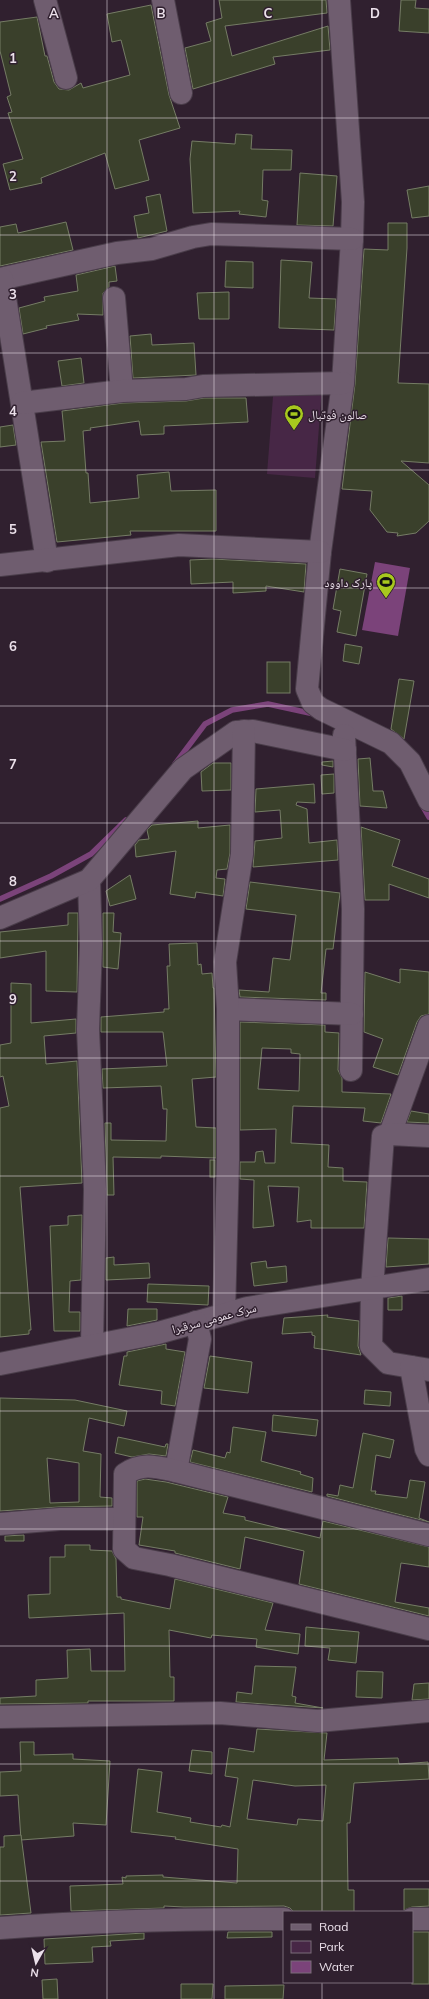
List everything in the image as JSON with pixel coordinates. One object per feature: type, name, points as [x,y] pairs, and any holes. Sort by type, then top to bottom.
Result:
[{"type":"street","points":[[45,0],[66,78]]},
{"type":"street","points":[[163,0],[181,93]]},
{"type":"street","points":[[339,0],[353,202],[352,239],[343,383],[320,552],[307,689],[313,703],[343,721],[391,743],[410,762],[429,800]]},
{"type":"street","points":[[47,560],[1,279],[117,253],[152,248],[192,237],[211,234],[352,239]]},
{"type":"street","points":[[114,298],[122,391]]},
{"type":"street","points":[[22,403],[122,391],[186,389],[203,386],[343,383]]},
{"type":"street","points":[[0,565],[179,545],[320,552]]},
{"type":"street","points":[[343,721],[353,908],[351,1070]]},
{"type":"street","points":[[0,918],[89,880],[183,769],[236,732],[244,731],[345,750]]},
{"type":"street","points":[[224,1314],[228,1160],[228,1009],[225,962],[242,854],[244,731]]},
{"type":"street","points":[[89,880],[91,945],[88,1029],[95,1189],[92,1345]]},
{"type":"street","points":[[228,1009],[352,1014]]},
{"type":"street","points":[[390,1134],[429,1026]]},
{"type":"street","points":[[429,1136],[390,1134],[383,1136],[372,1289],[371,1346],[388,1363],[420,1368],[426,1449],[429,1455]]},
{"type":"street","name":"سرک عمومی سرقبرا","points":[[0,1364],[158,1333],[247,1308],[429,1279]]},
{"type":"street","points":[[176,1471],[200,1340],[196,1322]]},
{"type":"street","points":[[429,1535],[153,1466],[135,1467],[125,1474],[123,1519],[124,1549],[134,1558],[170,1564],[429,1629]]},
{"type":"street","points":[[0,1524],[60,1518],[123,1519]]},
{"type":"street","points":[[0,1717],[220,1713],[318,1721],[429,1711]]},
{"type":"street","points":[[0,1928],[205,1919],[283,1919]]},
{"type":"street","points":[[413,1919],[429,1919]]},
{"type":"green space","name":"صالون فوتبال","points":[[274,384],[322,388],[315,478],[267,474]]},
{"type":"water","name":"پارک داوود","points":[[375,562],[410,568],[398,636],[362,630]]},
{"type":"building","points":[[219,0],[326,0],[327,13],[225,26],[232,56],[328,26],[330,50],[273,57],[275,64],[193,89],[185,48],[211,41],[206,23],[222,18]]},
{"type":"building","points":[[401,0],[416,0],[415,8],[429,9],[429,33],[399,31]]},
{"type":"building","points":[[151,5],[169,95],[180,128],[139,140],[149,180],[115,189],[105,153],[41,178],[42,183],[10,190],[3,164],[23,159],[8,113],[12,112],[7,97],[11,95],[0,51],[0,22],[37,17],[45,56],[47,56],[54,82],[59,89],[69,90],[81,83],[83,88],[130,75],[121,40],[112,42],[107,14]]},
{"type":"building","points":[[236,134],[252,135],[251,149],[292,150],[291,170],[263,170],[262,200],[268,201],[266,217],[239,214],[240,211],[193,213],[190,159],[192,141],[235,144]]},
{"type":"building","points":[[300,173],[337,176],[333,226],[297,225]]},
{"type":"building","points":[[429,186],[429,216],[412,218],[407,190]]},
{"type":"building","points":[[160,194],[167,231],[138,238],[134,216],[149,213],[146,197]]},
{"type":"building","points":[[66,222],[73,250],[0,266],[0,227],[16,224],[18,233]]},
{"type":"building","points":[[388,223],[407,223],[407,248],[398,383],[429,384],[429,463],[401,461],[429,485],[429,521],[416,533],[397,536],[398,533],[387,532],[370,510],[372,491],[342,489],[355,384],[364,249],[388,250]]},
{"type":"building","points":[[281,260],[312,262],[309,298],[336,299],[334,330],[279,328]]},
{"type":"building","points":[[226,261],[253,262],[253,288],[225,287]]},
{"type":"building","points":[[115,266],[117,281],[109,282],[109,287],[103,293],[103,315],[77,314],[79,320],[46,326],[47,328],[23,334],[19,308],[45,301],[44,297],[78,291],[76,275]]},
{"type":"building","points":[[229,292],[229,319],[199,319],[197,293]]},
{"type":"building","points":[[151,334],[152,345],[194,343],[196,375],[133,378],[130,336]]},
{"type":"building","points":[[81,358],[84,383],[62,386],[58,361]]},
{"type":"building","points":[[204,398],[246,398],[248,422],[164,426],[164,434],[141,435],[139,421],[90,428],[91,430],[83,431],[86,473],[88,473],[90,503],[139,498],[137,475],[169,472],[171,491],[216,490],[216,531],[130,531],[131,535],[57,542],[41,442],[65,441],[62,411],[123,403],[186,401]]},
{"type":"building","points":[[13,425],[16,445],[0,447],[0,427]]},
{"type":"building","points":[[213,559],[306,564],[304,592],[266,586],[266,591],[233,593],[233,582],[191,584],[190,560]]},
{"type":"building","points":[[340,569],[367,574],[356,636],[337,632],[341,611],[333,609]]},
{"type":"building","points":[[345,644],[362,647],[359,664],[343,661]]},
{"type":"building","points":[[267,662],[290,662],[290,693],[267,693]]},
{"type":"building","points":[[399,679],[414,681],[404,739],[391,729]]},
{"type":"building","points":[[370,758],[373,791],[383,791],[387,808],[360,806],[358,759]]},
{"type":"building","points":[[333,761],[333,767],[322,765],[322,762]]},
{"type":"building","points":[[213,763],[231,763],[231,790],[202,791],[201,772]]},
{"type":"building","points":[[334,774],[334,793],[322,794],[321,775]]},
{"type":"building","points":[[314,784],[315,803],[297,802],[296,805],[307,809],[309,843],[337,840],[338,860],[253,867],[255,841],[282,838],[280,810],[255,812],[256,789]]},
{"type":"building","points":[[198,821],[198,828],[230,825],[230,853],[227,869],[217,870],[216,878],[225,879],[223,896],[196,892],[195,898],[170,894],[176,851],[136,857],[135,845],[139,840],[149,839],[147,830],[152,825]]},
{"type":"building","points":[[361,827],[400,840],[392,866],[429,879],[429,898],[389,884],[389,900],[365,900]]},
{"type":"building","points":[[130,875],[136,899],[110,906],[106,891]]},
{"type":"building","points":[[250,882],[340,893],[333,949],[326,949],[321,993],[326,993],[326,1000],[240,997],[239,990],[269,992],[273,958],[290,960],[296,915],[246,909]]},
{"type":"building","points":[[68,913],[78,913],[77,992],[46,991],[46,951],[0,958],[0,932],[68,925]]},
{"type":"building","points":[[103,913],[114,913],[113,932],[121,933],[118,969],[103,967]]},
{"type":"building","points":[[197,943],[198,965],[201,964],[202,974],[212,973],[214,988],[216,1077],[192,1079],[196,1127],[216,1128],[216,1158],[161,1156],[161,1158],[113,1157],[114,1195],[107,1195],[105,1123],[111,1123],[111,1140],[166,1141],[167,1109],[163,1109],[161,1086],[103,1088],[102,1069],[167,1066],[163,1032],[101,1032],[101,1017],[164,1012],[164,1009],[169,1009],[167,966],[170,966],[169,944]]},
{"type":"building","points":[[400,969],[429,972],[429,1014],[421,1016],[417,1022],[398,1075],[373,1067],[383,1039],[364,1032],[365,972],[400,983]]},
{"type":"building","points":[[11,983],[31,984],[31,1023],[76,1019],[76,1033],[44,1036],[46,1064],[77,1061],[82,1183],[20,1187],[31,1330],[29,1330],[29,1334],[0,1337],[0,1108],[9,1106],[3,1076],[0,1077],[0,1045],[11,1043]]},
{"type":"building","points":[[240,1022],[325,1025],[325,1032],[339,1033],[338,1070],[342,1078],[342,1092],[391,1094],[381,1123],[363,1121],[365,1108],[293,1106],[291,1143],[329,1145],[328,1167],[343,1168],[343,1181],[367,1182],[364,1228],[311,1228],[311,1220],[297,1222],[299,1187],[268,1186],[274,1226],[253,1228],[254,1180],[240,1179],[240,1162],[255,1162],[256,1152],[263,1151],[265,1163],[275,1163],[276,1129],[240,1130]],"holes":[[[262,1048],[291,1049],[291,1053],[300,1054],[299,1091],[258,1089]]]},
{"type":"building","points":[[411,1111],[429,1114],[429,1123],[407,1122]]},
{"type":"building","points":[[210,1160],[215,1160],[215,1177],[210,1177]]},
{"type":"building","points":[[82,1215],[81,1280],[70,1281],[69,1312],[80,1312],[80,1331],[54,1331],[50,1226],[68,1225],[68,1216]]},
{"type":"building","points":[[388,1238],[429,1239],[429,1264],[386,1267]]},
{"type":"building","points":[[114,1257],[114,1265],[149,1263],[150,1278],[106,1280],[106,1258]]},
{"type":"building","points":[[266,1261],[267,1268],[286,1266],[287,1282],[254,1286],[251,1263]]},
{"type":"building","points":[[148,1284],[209,1286],[208,1305],[147,1302]]},
{"type":"building","points":[[402,1296],[402,1310],[388,1310],[388,1298]]},
{"type":"building","points":[[128,1309],[157,1309],[157,1320],[127,1326]]},
{"type":"building","points":[[328,1315],[327,1317],[359,1321],[358,1346],[361,1355],[314,1348],[315,1336],[312,1335],[312,1332],[282,1334],[284,1318]]},
{"type":"building","points":[[166,1344],[166,1349],[185,1352],[175,1406],[161,1404],[162,1391],[119,1385],[124,1356],[127,1356],[127,1352]]},
{"type":"building","points":[[210,1356],[252,1362],[248,1393],[204,1388]]},
{"type":"building","points":[[365,1390],[391,1392],[390,1406],[364,1404]]},
{"type":"building","points":[[0,1398],[75,1400],[127,1411],[124,1426],[89,1418],[83,1451],[101,1454],[100,1497],[112,1498],[112,1506],[59,1507],[0,1511]],"holes":[[[47,1458],[79,1463],[79,1502],[50,1503]]]},
{"type":"building","points":[[273,1415],[318,1420],[316,1436],[272,1431]]},
{"type":"building","points":[[233,1427],[266,1432],[261,1461],[301,1472],[300,1474],[313,1478],[312,1492],[190,1462],[193,1450],[225,1458],[227,1452],[230,1453]]},
{"type":"building","points":[[363,1433],[394,1440],[390,1458],[376,1455],[371,1491],[376,1491],[375,1494],[407,1498],[410,1480],[425,1482],[419,1518],[429,1522],[327,1496],[327,1494],[338,1496],[340,1485],[353,1488]]},
{"type":"building","points":[[118,1437],[165,1447],[166,1444],[168,1444],[166,1456],[149,1454],[132,1457],[115,1453]]},
{"type":"building","points":[[145,1479],[166,1482],[228,1497],[223,1513],[245,1517],[245,1520],[320,1538],[323,1521],[429,1547],[429,1567],[401,1563],[395,1602],[429,1608],[429,1616],[299,1584],[304,1551],[245,1537],[240,1569],[175,1553],[175,1551],[139,1545],[143,1517],[137,1517],[137,1481]]},
{"type":"building","points":[[24,1535],[24,1541],[5,1541],[5,1536]]},
{"type":"building","points":[[65,1545],[90,1545],[90,1550],[112,1551],[116,1559],[117,1597],[121,1597],[121,1599],[170,1609],[175,1579],[273,1603],[265,1630],[300,1634],[298,1654],[256,1647],[257,1639],[212,1635],[211,1638],[169,1630],[170,1677],[174,1677],[174,1701],[88,1701],[88,1703],[0,1704],[0,1698],[36,1696],[36,1680],[68,1678],[67,1650],[90,1649],[91,1671],[125,1671],[124,1613],[29,1618],[28,1595],[50,1594],[50,1557],[65,1557]]},
{"type":"building","points":[[306,1627],[359,1632],[356,1663],[328,1660],[330,1648],[305,1646]]},
{"type":"building","points":[[255,1666],[296,1667],[292,1696],[296,1697],[295,1703],[323,1708],[236,1702],[237,1692],[252,1694]]},
{"type":"building","points":[[357,1671],[383,1672],[382,1698],[356,1697]]},
{"type":"building","points":[[429,1683],[429,1699],[412,1700],[414,1684]]},
{"type":"building","points":[[257,1729],[327,1733],[324,1760],[398,1758],[399,1764],[428,1762],[429,1779],[354,1783],[350,1823],[347,1823],[348,1890],[354,1890],[354,1911],[293,1911],[284,1906],[164,1906],[164,1908],[71,1911],[70,1886],[123,1884],[122,1877],[126,1878],[126,1876],[163,1875],[163,1877],[237,1883],[238,1849],[175,1839],[176,1837],[131,1832],[138,1769],[162,1772],[157,1812],[191,1818],[190,1822],[230,1827],[238,1778],[225,1776],[229,1748],[254,1752]],"holes":[[[253,1780],[295,1786],[326,1785],[323,1821],[298,1819],[297,1825],[247,1819]]]},
{"type":"building","points":[[20,1742],[34,1742],[34,1755],[73,1754],[73,1759],[110,1761],[106,1825],[73,1823],[74,1836],[21,1840],[18,1795],[0,1796],[0,1772],[21,1771]]},
{"type":"building","points":[[192,1750],[212,1752],[212,1774],[189,1771]]},
{"type":"building","points":[[21,1835],[31,1913],[0,1915],[0,1847],[4,1847],[4,1836]]},
{"type":"building","points":[[404,1889],[429,1889],[429,1906],[412,1907],[404,1910]]},
{"type":"building","points":[[228,1932],[272,1932],[272,1937],[227,1938]]},
{"type":"building","points":[[413,1932],[429,1932],[429,1984],[412,1984]]},
{"type":"building","points":[[144,1933],[144,1939],[110,1941],[111,1946],[92,1947],[93,1962],[45,1964],[44,1939]]},
{"type":"building","points":[[57,1979],[58,1999],[43,1999],[42,1980]]},
{"type":"building","points":[[181,1984],[213,1984],[212,1999],[181,1999]]},
{"type":"building","points":[[284,1985],[283,1999],[225,1999],[225,1986]]},
{"type":"waterway","points":[[175,764],[205,724],[232,710],[268,704],[314,714]]},
{"type":"waterway","points":[[422,805],[429,817]]},
{"type":"waterway","points":[[0,899],[51,876],[91,854],[126,820]]},
{"type":"place","name":"صالون فوتبال","points":[[294,431]]},
{"type":"place","name":"پارک داوود","points":[[386,599]]}]
